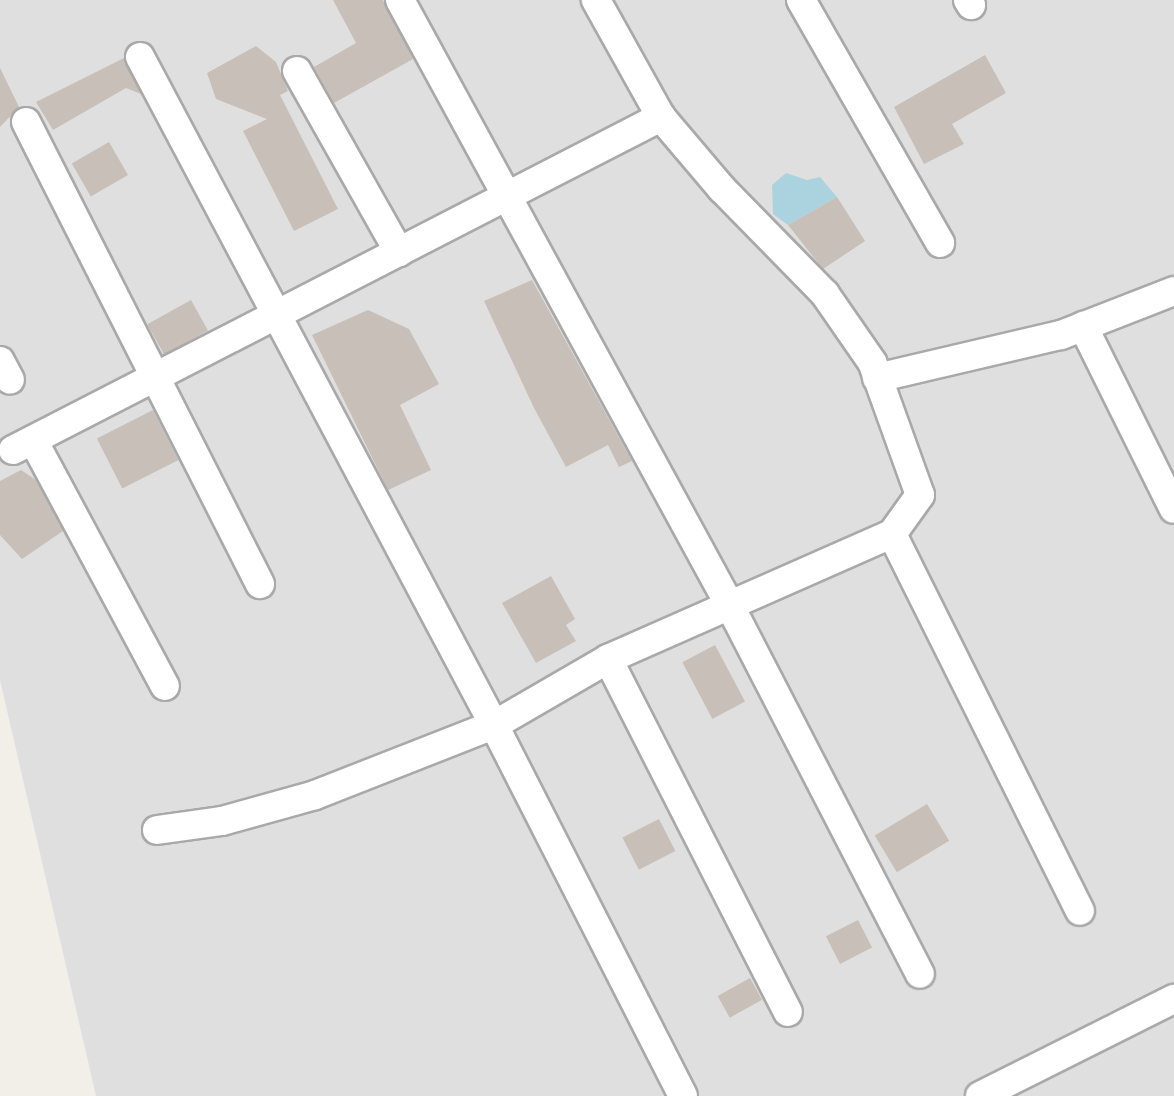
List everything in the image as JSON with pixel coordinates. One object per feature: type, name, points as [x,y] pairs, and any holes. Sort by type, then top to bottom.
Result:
[{"type":"street","points":[[400,0],[729,604],[920,974]]},
{"type":"street","points":[[157,830],[222,822],[315,795],[494,724],[608,659],[892,534],[920,495],[877,378],[825,294],[722,189],[661,117],[597,0]]},
{"type":"street","points":[[801,0],[940,243]]},
{"type":"street","points":[[140,57],[273,317],[494,724],[683,1096]]},
{"type":"street","points":[[297,71],[399,252]]},
{"type":"street","points":[[165,686],[23,445],[661,117]]},
{"type":"street","points":[[26,122],[260,584]]},
{"type":"street","points":[[877,378],[1083,326],[1174,291]]},
{"type":"street","points":[[1083,326],[1174,509]]},
{"type":"street","points":[[892,534],[1080,911]]},
{"type":"street","points":[[608,659],[788,1012]]},
{"type":"street","points":[[980,1096],[1174,999]]},
{"type":"shaded area","points":[[0,0],[1174,0],[1174,1096],[96,1096],[0,680]]},
{"type":"water","points":[[786,173],[807,180],[820,177],[837,197],[788,225],[773,214],[772,185]]},
{"type":"building","points":[[333,0],[383,0],[413,59],[334,103],[314,67],[356,43]]},
{"type":"building","points":[[256,46],[276,62],[288,91],[280,95],[338,209],[294,231],[243,131],[267,119],[216,99],[207,73]]},
{"type":"building","points":[[985,55],[1006,93],[952,124],[964,144],[924,164],[894,107]]},
{"type":"building","points":[[124,58],[141,94],[126,88],[53,130],[36,102]]},
{"type":"building","points":[[0,68],[19,107],[0,127]]},
{"type":"building","points":[[109,142],[128,175],[91,196],[72,164]]},
{"type":"building","points":[[837,197],[865,241],[823,269],[788,225]]},
{"type":"building","points":[[532,280],[632,461],[619,467],[608,445],[566,467],[534,408],[484,301]]},
{"type":"building","points":[[191,300],[208,331],[164,355],[147,324]]},
{"type":"building","points":[[368,310],[409,329],[439,384],[400,405],[431,470],[388,490],[312,335]]},
{"type":"building","points":[[153,410],[178,460],[122,488],[97,439]]},
{"type":"building","points":[[21,470],[36,480],[63,531],[22,559],[0,535],[0,481]]},
{"type":"building","points":[[551,576],[575,619],[566,625],[576,641],[536,663],[502,603]]},
{"type":"building","points":[[715,645],[745,702],[712,719],[682,662]]},
{"type":"building","points":[[927,804],[949,841],[897,872],[875,835]]},
{"type":"building","points":[[659,819],[675,851],[639,870],[622,838]]},
{"type":"building","points":[[858,920],[872,948],[840,964],[826,936]]},
{"type":"building","points":[[750,978],[762,1000],[730,1018],[718,996]]}]
